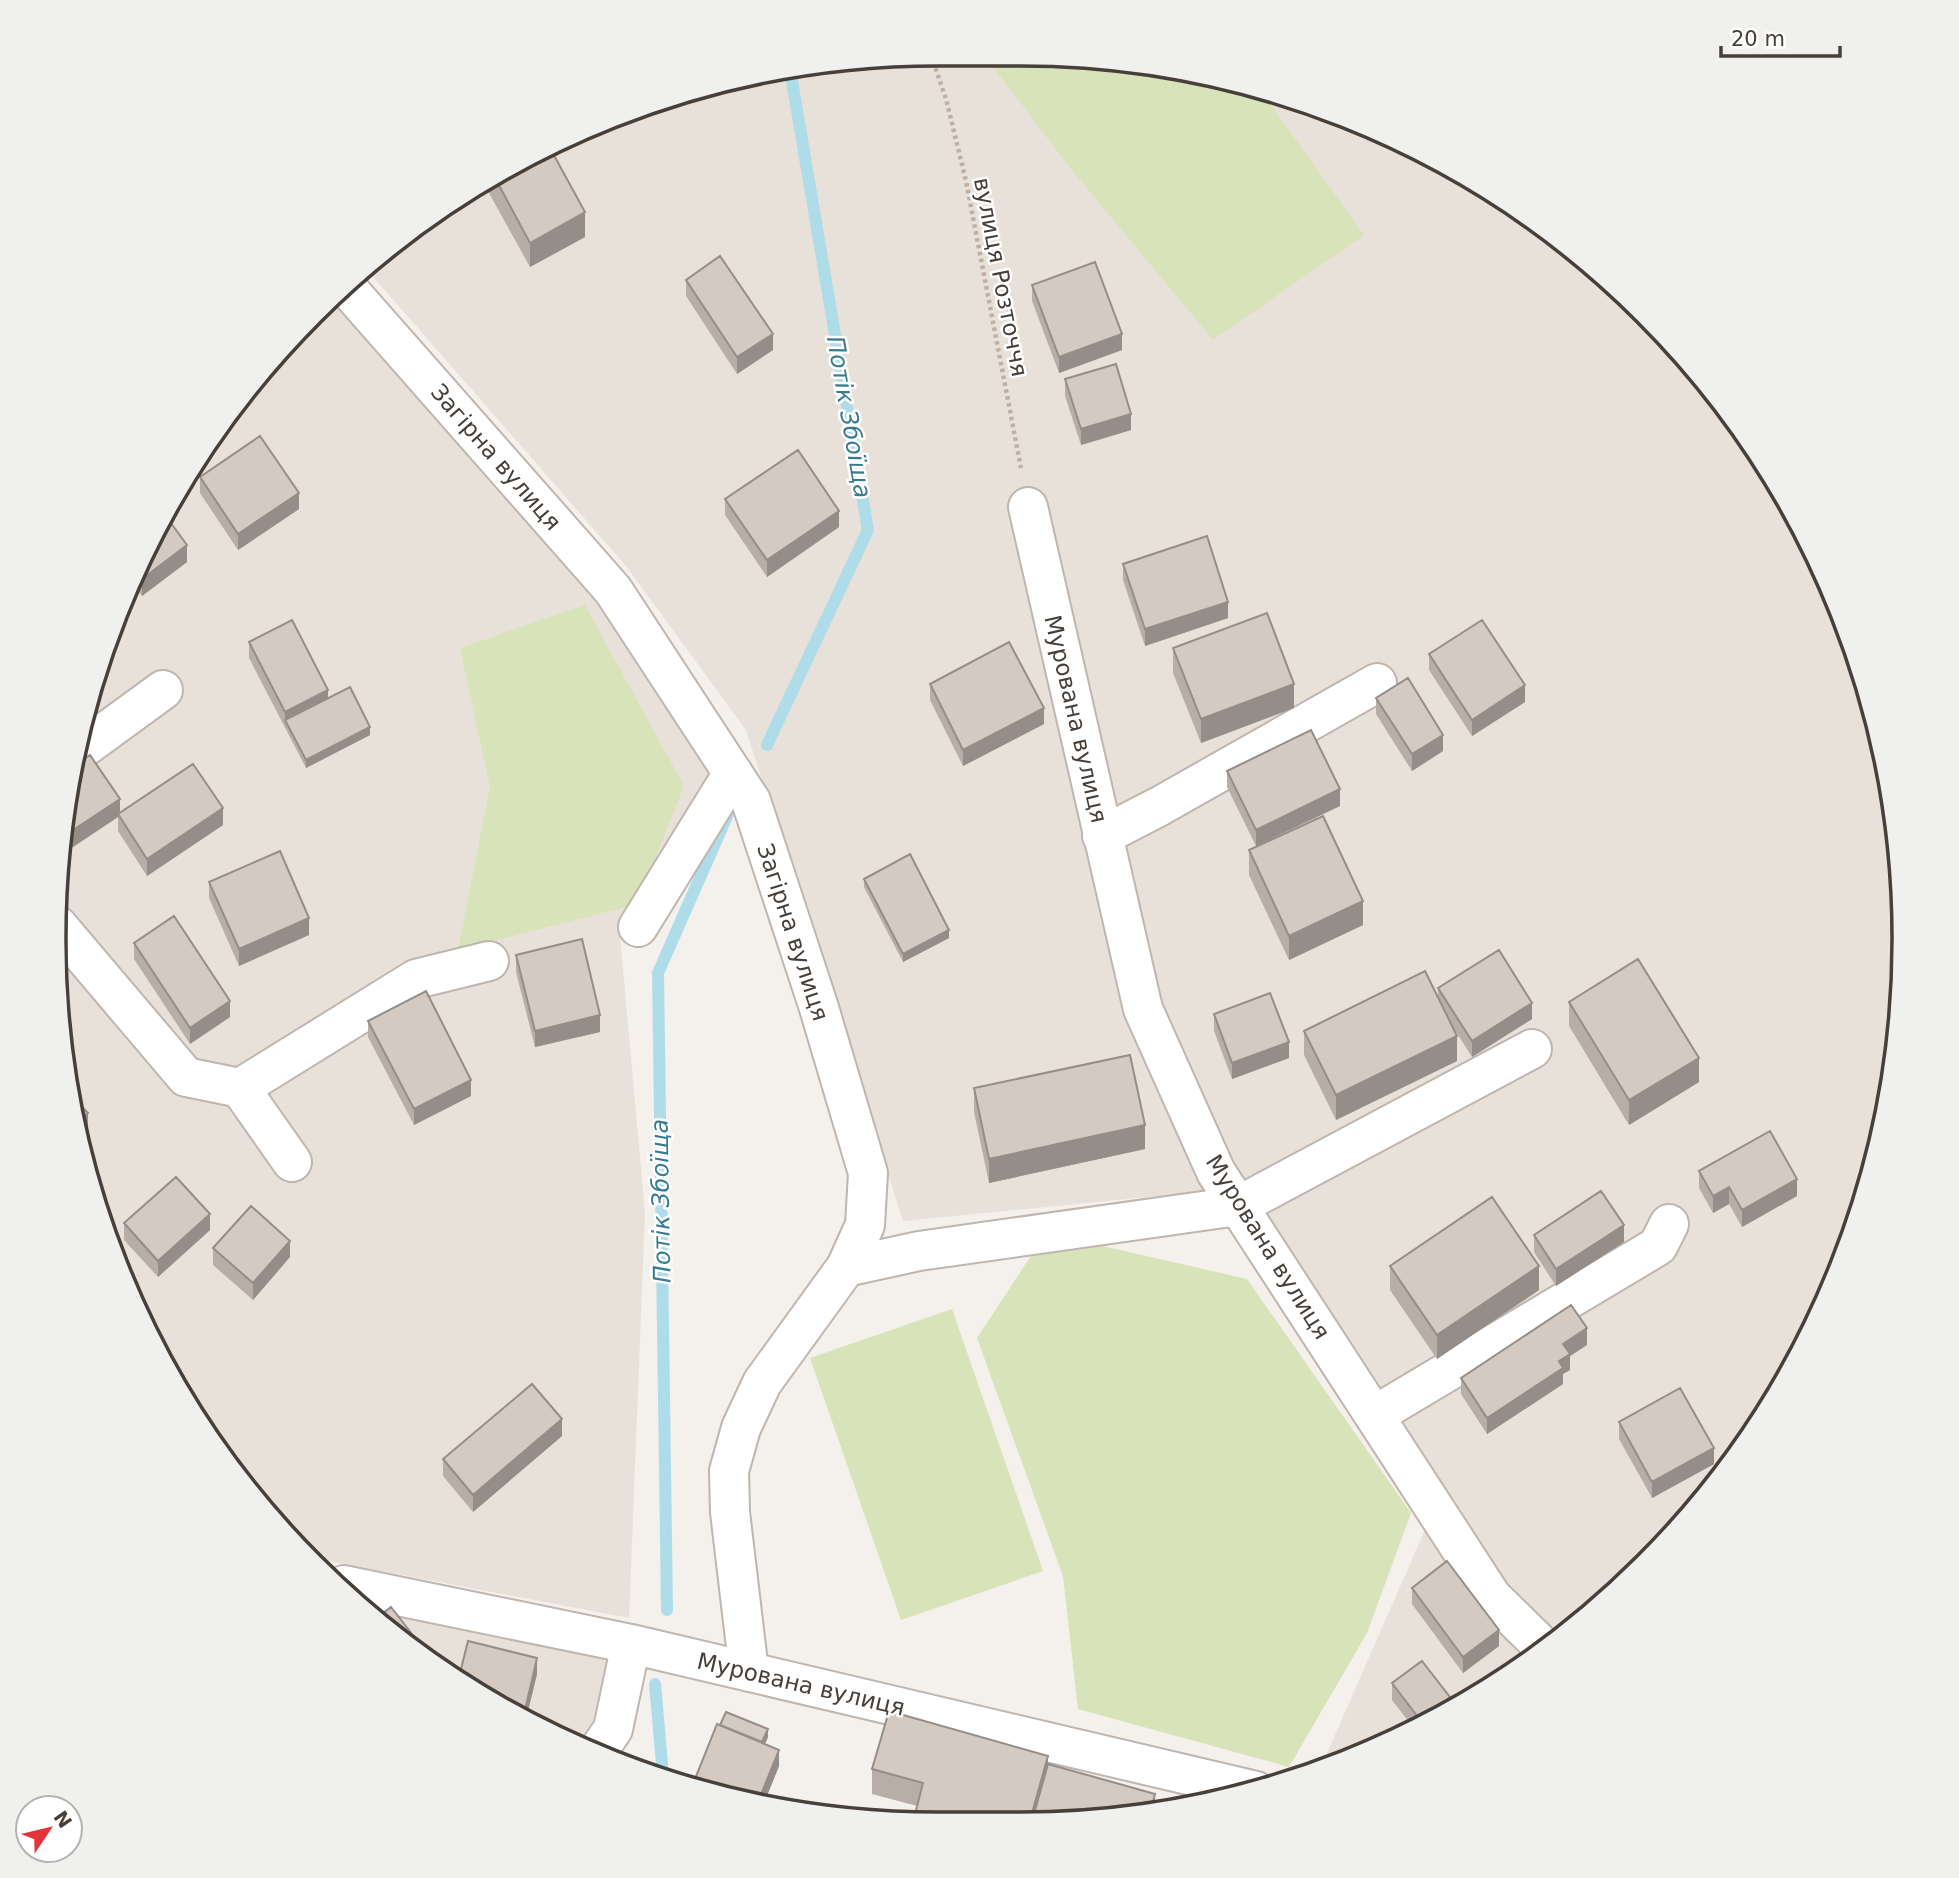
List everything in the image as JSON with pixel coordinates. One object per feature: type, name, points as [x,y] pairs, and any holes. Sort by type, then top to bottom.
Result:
[{"type":"street","name":"Загірна вулиця","points":[[352,294],[613,590],[751,801],[868,1173],[865,1225],[846,1267],[762,1383],[741,1428],[729,1471],[730,1512],[749,1672]]},
{"type":"street","name":"Мурована вулиця","points":[[1028,507],[1143,1009],[1216,1172],[1492,1597],[1537,1641]]},
{"type":"street","points":[[1102,836],[1160,806],[1377,682]]},
{"type":"street","points":[[89,744],[163,690]]},
{"type":"street","points":[[638,927],[733,773]]},
{"type":"street","points":[[66,936],[186,1077],[240,1088],[416,979],[489,961]]},
{"type":"street","points":[[846,1267],[919,1251],[1238,1206],[1532,1049]]},
{"type":"street","points":[[240,1088],[292,1162]]},
{"type":"street","points":[[1375,1415],[1658,1246],[1670,1224]]},
{"type":"street","name":"Мурована вулиця","points":[[356,1587],[631,1644],[1232,1785]]},
{"type":"street","points":[[603,1744],[613,1729],[631,1644]]},
{"type":"path","name":"вулиця Розточчя","points":[[935,66],[946,99],[965,181],[1028,507]]},
{"type":"shaded area","points":[[1020,66],[1134,74],[1246,96],[1354,133],[1406,156],[1456,183],[1551,247],[1637,322],[1712,408],[1745,454],[1803,553],[1826,605],[1863,713],[1876,769],[1891,882],[1892,939],[1891,996],[1876,1109],[1863,1165],[1826,1273],[1803,1325],[1745,1424],[1676,1514],[1637,1556],[1551,1631],[1505,1664],[1406,1722],[1326,1755],[1442,1491],[1353,1367],[1249,1187],[903,1221],[746,730],[626,566],[373,276],[454,214],[553,156],[605,133],[713,96],[769,83],[882,68]]},
{"type":"shaded area","points":[[343,303],[600,605],[714,769],[620,936],[645,1213],[629,1618],[327,1561],[322,1556],[247,1470],[183,1375],[156,1325],[113,1219],[96,1165],[83,1109],[68,996],[68,882],[83,769],[96,713],[113,659],[156,553],[214,454],[283,364]]},
{"type":"shaded area","points":[[375,1604],[617,1652],[592,1739],[503,1695],[454,1664]]},
{"type":"green space","points":[[993,66],[1077,68],[1134,74],[1190,83],[1270,104],[1364,235],[1213,340],[1067,164]]},
{"type":"green space","points":[[585,605],[684,786],[637,904],[458,950],[490,787],[460,648]]},
{"type":"green space","points":[[1046,1233],[1247,1279],[1411,1513],[1367,1633],[1289,1767],[1078,1709],[1063,1576],[977,1338]]},
{"type":"green space","points":[[952,1309],[1043,1571],[901,1620],[810,1358]]},
{"type":"building","points":[[554,156],[585,212],[530,243],[499,186]]},
{"type":"building","points":[[720,256],[773,334],[737,357],[686,280]]},
{"type":"building","points":[[1095,262],[1122,334],[1059,357],[1032,285]]},
{"type":"building","points":[[1116,364],[1131,414],[1081,429],[1065,379]]},
{"type":"building","points":[[260,436],[299,493],[238,534],[200,477]]},
{"type":"building","points":[[798,450],[839,511],[767,560],[725,499]]},
{"type":"building","points":[[172,524],[187,545],[146,576]]},
{"type":"building","points":[[1207,536],[1228,602],[1145,629],[1123,564]]},
{"type":"building","points":[[1267,613],[1294,684],[1201,719],[1173,648]]},
{"type":"building","points":[[292,620],[328,690],[285,712],[249,642]]},
{"type":"building","points":[[1482,620],[1525,685],[1472,720],[1429,654]]},
{"type":"building","points":[[1009,642],[1044,708],[963,750],[930,684]]},
{"type":"building","points":[[1408,678],[1443,735],[1412,754],[1376,698]]},
{"type":"building","points":[[350,687],[370,727],[306,760],[285,720]]},
{"type":"building","points":[[1311,730],[1340,789],[1256,830],[1227,771]]},
{"type":"building","points":[[90,755],[120,799],[74,830],[83,769],[86,758]]},
{"type":"building","points":[[193,764],[223,808],[147,859],[118,814]]},
{"type":"building","points":[[1323,816],[1363,901],[1289,936],[1249,850]]},
{"type":"building","points":[[280,851],[309,918],[239,949],[209,882]]},
{"type":"building","points":[[910,854],[949,930],[903,954],[864,879]]},
{"type":"building","points":[[174,916],[230,1001],[190,1028],[134,943]]},
{"type":"building","points":[[582,939],[600,1015],[535,1031],[516,955]]},
{"type":"building","points":[[1499,950],[1532,1003],[1472,1041],[1438,988]]},
{"type":"building","points":[[1638,959],[1699,1058],[1629,1100],[1569,1002]]},
{"type":"building","points":[[1425,971],[1457,1036],[1336,1095],[1304,1031]]},
{"type":"building","points":[[426,991],[471,1080],[414,1109],[368,1021]]},
{"type":"building","points":[[1270,993],[1289,1042],[1232,1063],[1214,1014]]},
{"type":"building","points":[[1130,1055],[1145,1125],[989,1159],[974,1088]]},
{"type":"building","points":[[1770,1131],[1797,1179],[1742,1210],[1729,1187],[1713,1196],[1699,1171]]},
{"type":"building","points":[[176,1177],[210,1214],[158,1261],[124,1223]]},
{"type":"building","points":[[1601,1191],[1624,1225],[1556,1269],[1534,1235]]},
{"type":"building","points":[[1492,1197],[1539,1266],[1437,1335],[1390,1266]]},
{"type":"building","points":[[251,1206],[290,1241],[253,1283],[213,1248]]},
{"type":"building","points":[[1571,1305],[1587,1328],[1563,1344],[1570,1354],[1559,1361],[1563,1368],[1487,1418],[1461,1378]]},
{"type":"building","points":[[532,1384],[562,1419],[473,1495],[443,1459]]},
{"type":"building","points":[[1680,1388],[1714,1448],[1652,1482],[1619,1422]]},
{"type":"building","points":[[1447,1561],[1499,1630],[1463,1657],[1412,1588]]},
{"type":"building","points":[[391,1607],[412,1634],[408,1631],[385,1612]]},
{"type":"building","points":[[468,1641],[537,1658],[526,1707],[461,1669]]},
{"type":"building","points":[[1422,1661],[1451,1698],[1417,1716],[1392,1683]]},
{"type":"building","points":[[889,1711],[1048,1756],[1032,1812],[916,1811],[923,1783],[872,1769]]},
{"type":"building","points":[[726,1712],[768,1729],[762,1742],[720,1725]]},
{"type":"building","points":[[717,1724],[779,1750],[762,1793],[696,1777]]},
{"type":"building","points":[[1048,1764],[1155,1794],[1153,1801],[1134,1804],[1035,1811]]},
{"type":"waterway","name":"Потік Збоїща","points":[[767,745],[868,530],[792,79]]},
{"type":"waterway","name":"Потік Збоїща","points":[[667,1610],[658,973],[728,814]]},
{"type":"waterway","name":"Потік Збоїща","points":[[655,1684],[662,1766]]}]
